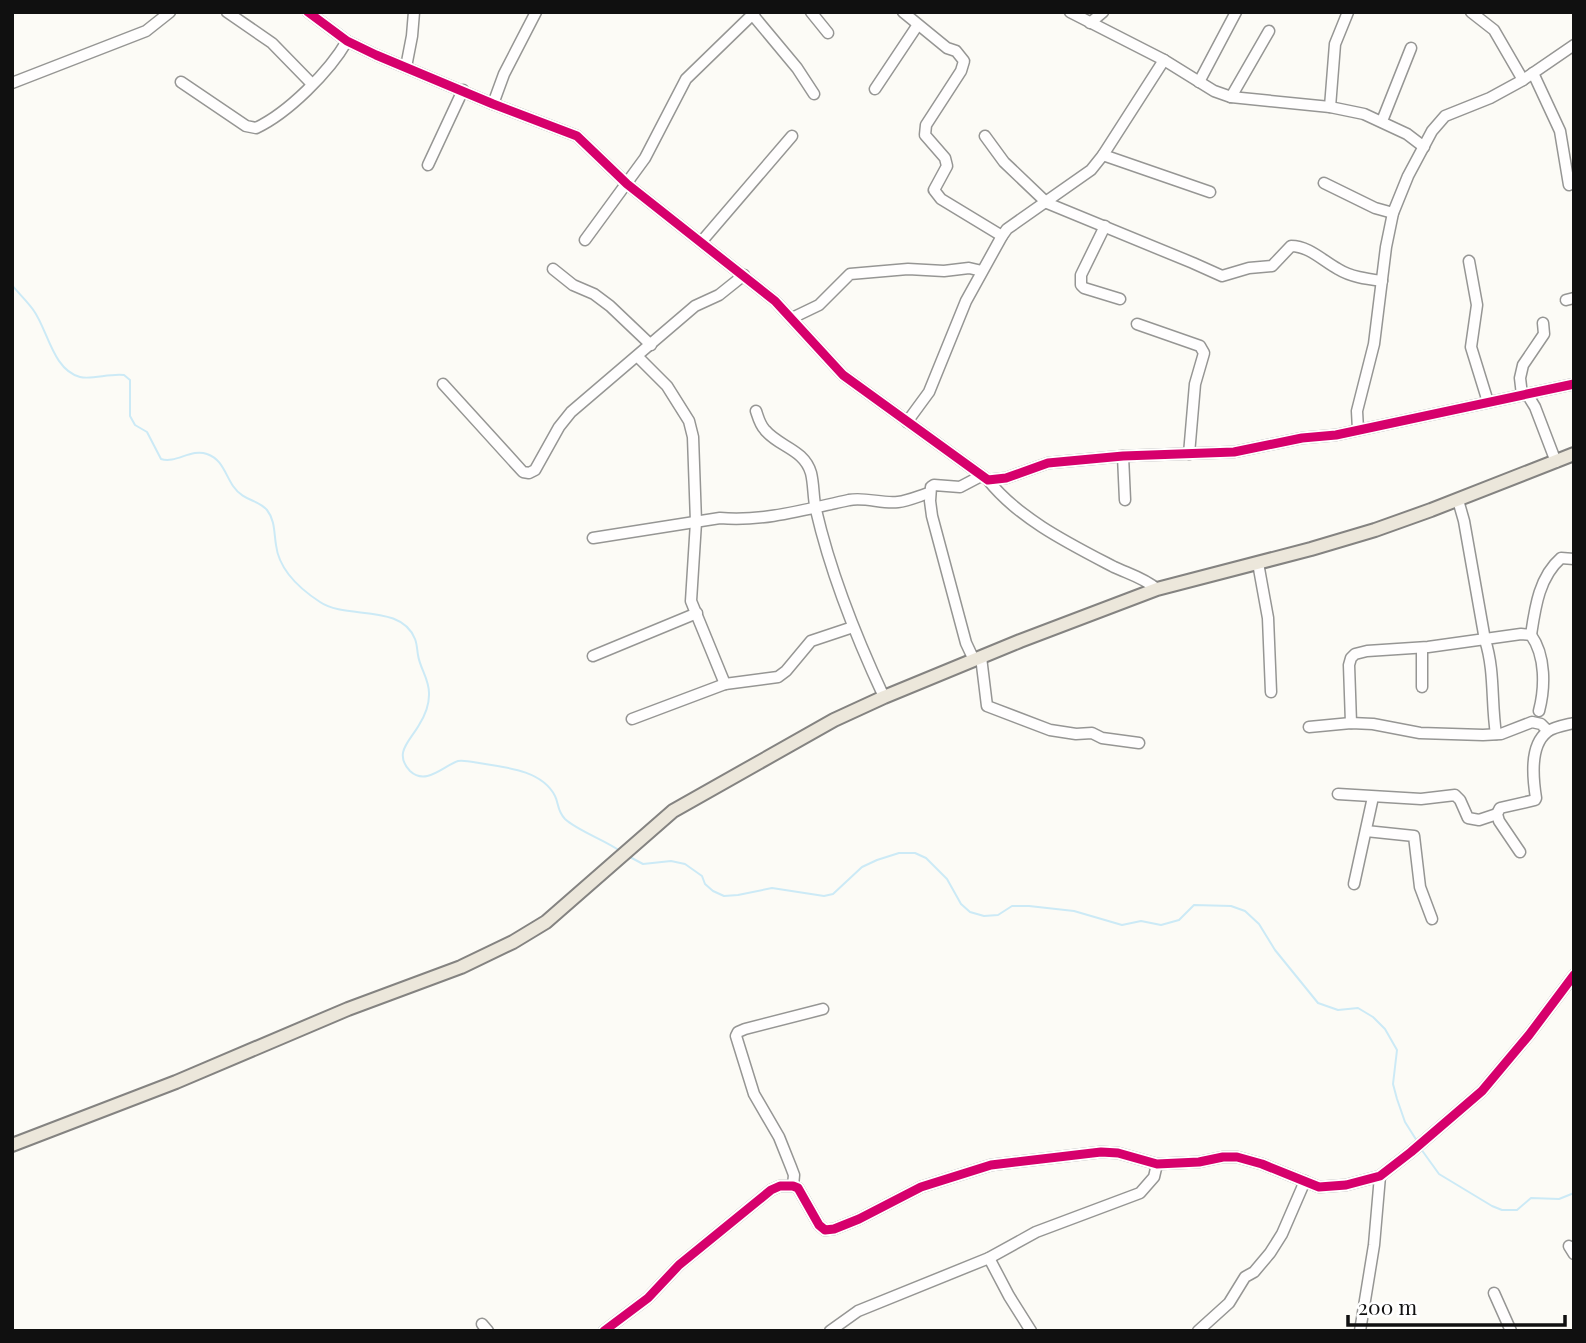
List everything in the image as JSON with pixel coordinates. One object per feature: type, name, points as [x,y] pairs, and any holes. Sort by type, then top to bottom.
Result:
[{"type":"main road","points":[[12,1145],[176,1082],[492,952],[546,922],[618,862],[673,811],[834,720],[884,697],[1157,589],[1375,530],[1574,454]]},
{"type":"street","points":[[12,83],[146,31],[170,12]]},
{"type":"street","points":[[227,12],[272,43],[312,84]]},
{"type":"street","points":[[308,12],[346,41],[493,104],[578,136],[627,184],[744,275],[792,318],[843,376],[952,452],[984,478],[1004,499],[1042,526],[1087,553],[1148,581],[1157,589]]},
{"type":"street","points":[[406,67],[414,12]]},
{"type":"street","points":[[493,104],[536,12]]},
{"type":"street","points":[[811,12],[828,33]]},
{"type":"street","points":[[903,12],[917,26],[947,48],[956,51],[964,61],[961,71],[926,125],[925,135],[945,158],[947,166],[934,190],[941,199],[1002,236]]},
{"type":"street","points":[[1070,12],[1164,60],[1214,92],[1231,97],[1330,107],[1382,121],[1407,134],[1424,147]]},
{"type":"street","points":[[1090,23],[1104,12]]},
{"type":"street","points":[[1199,82],[1236,12]]},
{"type":"street","points":[[1330,107],[1335,44],[1348,12]]},
{"type":"street","points":[[1471,12],[1494,30],[1523,80]]},
{"type":"street","points":[[585,240],[645,158],[686,79],[753,13],[814,94]]},
{"type":"street","points":[[875,89],[917,26]]},
{"type":"street","points":[[1231,97],[1269,31]]},
{"type":"street","points":[[181,82],[246,127],[256,128],[285,108],[312,84],[336,59],[346,41]]},
{"type":"street","points":[[1358,430],[1357,411],[1374,344],[1393,213],[1432,131],[1446,116],[1490,98],[1523,80],[1574,45]]},
{"type":"street","points":[[1382,121],[1411,48]]},
{"type":"street","points":[[907,422],[929,392],[966,301],[1002,236],[1007,229],[1091,170],[1104,155],[1164,60]]},
{"type":"street","points":[[1533,73],[1560,131],[1569,186]]},
{"type":"street","points":[[428,165],[463,90]]},
{"type":"street","points":[[702,242],[792,136]]},
{"type":"street","points":[[985,136],[1004,162],[1047,202],[1222,276],[1249,268],[1272,266],[1291,246],[1295,246],[1307,249],[1340,270],[1361,278],[1382,281]]},
{"type":"street","points":[[1104,155],[1210,192]]},
{"type":"street","points":[[1324,183],[1375,208],[1393,213]]},
{"type":"street","points":[[1105,226],[1081,275],[1081,285],[1120,299]]},
{"type":"street","points":[[1469,261],[1477,305],[1471,347],[1488,402]]},
{"type":"street","points":[[792,318],[819,305],[850,274],[908,269],[944,271],[969,268],[982,271]]},
{"type":"street","points":[[553,270],[610,306],[651,345]]},
{"type":"street","points":[[443,384],[523,472],[529,474],[535,470],[571,412],[695,306],[719,295],[744,275]]},
{"type":"street","points":[[1543,323],[1544,334],[1523,365],[1520,379],[1525,395],[1535,407],[1556,462]]},
{"type":"street","points":[[1137,324],[1200,346],[1205,353],[1195,384],[1189,454]]},
{"type":"street","points":[[638,357],[667,386],[689,421],[693,437],[696,522],[691,601],[725,684]]},
{"type":"street","points":[[1139,743],[1115,741],[1092,733],[1076,734],[1050,730],[987,706],[978,658],[966,643],[932,516],[929,493],[934,485],[960,486],[984,478],[1006,478],[1048,463],[1123,456],[1234,452],[1358,430],[1574,384]]},
{"type":"street","points":[[756,411],[762,428],[774,439],[796,451],[811,473],[815,509],[853,627],[884,697]]},
{"type":"street","points":[[1123,456],[1125,500]]},
{"type":"street","points":[[593,538],[720,518],[740,520],[815,509],[852,500],[876,499],[896,503],[929,493]]},
{"type":"street","points":[[1458,500],[1493,674],[1492,707],[1496,734]]},
{"type":"street","points":[[1539,711],[1544,692],[1542,673],[1539,652],[1531,635],[1538,596],[1548,575],[1561,558],[1574,559]]},
{"type":"street","points":[[1258,563],[1268,618],[1271,692]]},
{"type":"street","points":[[593,656],[697,613]]},
{"type":"street","points":[[632,719],[725,684],[778,677],[811,641],[853,627]]},
{"type":"street","points":[[1351,723],[1349,674],[1351,658],[1355,654],[1531,635]]},
{"type":"street","points":[[1422,648],[1422,687]]},
{"type":"street","points":[[1309,727],[1351,723],[1373,724],[1420,733],[1496,734],[1532,722],[1541,724],[1548,731]]},
{"type":"street","points":[[1520,852],[1497,814],[1500,808],[1528,803],[1536,798],[1534,762],[1538,744],[1548,731],[1574,723]]},
{"type":"street","points":[[1338,794],[1420,799],[1455,795],[1468,818],[1479,820],[1497,814]]},
{"type":"street","points":[[1354,884],[1373,797]]},
{"type":"street","points":[[1366,831],[1414,836],[1420,887],[1432,919]]},
{"type":"street","points":[[604,1331],[648,1298],[679,1265],[756,1201],[780,1186],[797,1188],[819,1225],[825,1230],[859,1219],[920,1186],[991,1165],[1101,1153],[1118,1153],[1157,1164],[1199,1163],[1223,1157],[1237,1157],[1319,1188],[1346,1185],[1380,1176],[1482,1091],[1574,975]]},
{"type":"street","points":[[793,1186],[794,1175],[791,1167],[767,1113],[754,1094],[736,1036],[745,1029],[823,1009]]},
{"type":"street","points":[[830,1331],[858,1311],[989,1258],[1036,1232],[1140,1192],[1154,1177],[1157,1164]]},
{"type":"street","points":[[1360,1331],[1374,1245],[1380,1176]]},
{"type":"street","points":[[1198,1331],[1229,1303],[1245,1277],[1254,1272],[1270,1253],[1282,1234],[1305,1181]]},
{"type":"street","points":[[989,1258],[1031,1331]]},
{"type":"street","points":[[1494,1293],[1511,1331]]},
{"type":"waterway","points":[[12,285],[39,319],[63,367],[85,378],[124,375],[130,380],[130,416],[135,425],[147,432],[161,459],[195,453],[212,456],[220,463],[237,491],[267,510],[273,522],[281,563],[305,591],[331,607],[386,616],[408,628],[416,641],[429,695],[424,715],[403,753],[405,765],[410,771],[416,775],[428,776],[458,761],[522,771],[549,787],[565,819],[620,851]]},
{"type":"waterway","points":[[628,856],[643,864],[671,861],[685,864],[702,876],[705,884],[713,891],[724,896],[772,888],[824,896],[833,894],[862,867],[899,853],[915,853],[926,858],[947,879],[961,904],[970,912],[984,916],[998,915],[1012,906],[1029,906],[1074,911],[1122,925],[1141,921],[1161,925],[1179,920],[1194,905],[1231,906],[1245,911],[1259,924],[1275,950],[1318,1003],[1338,1010],[1358,1008],[1373,1017],[1385,1029],[1397,1050],[1393,1084],[1397,1099],[1405,1122],[1417,1141]]},
{"type":"waterway","points":[[1421,1149],[1439,1174],[1502,1210],[1517,1210],[1531,1198],[1559,1199],[1574,1193]]},
{"type":"cycle path","points":[[308,12],[347,41],[376,55],[577,136],[627,184],[775,301],[843,375],[988,480],[1006,478],[1048,463],[1123,456],[1234,452],[1302,438],[1336,435],[1574,384]]},
{"type":"cycle path","points":[[604,1331],[648,1298],[679,1265],[771,1190],[780,1186],[798,1188],[819,1225],[825,1230],[859,1219],[921,1187],[991,1165],[1101,1152],[1118,1153],[1157,1164],[1237,1157],[1319,1187],[1346,1185],[1380,1176],[1482,1091],[1574,975]]}]
